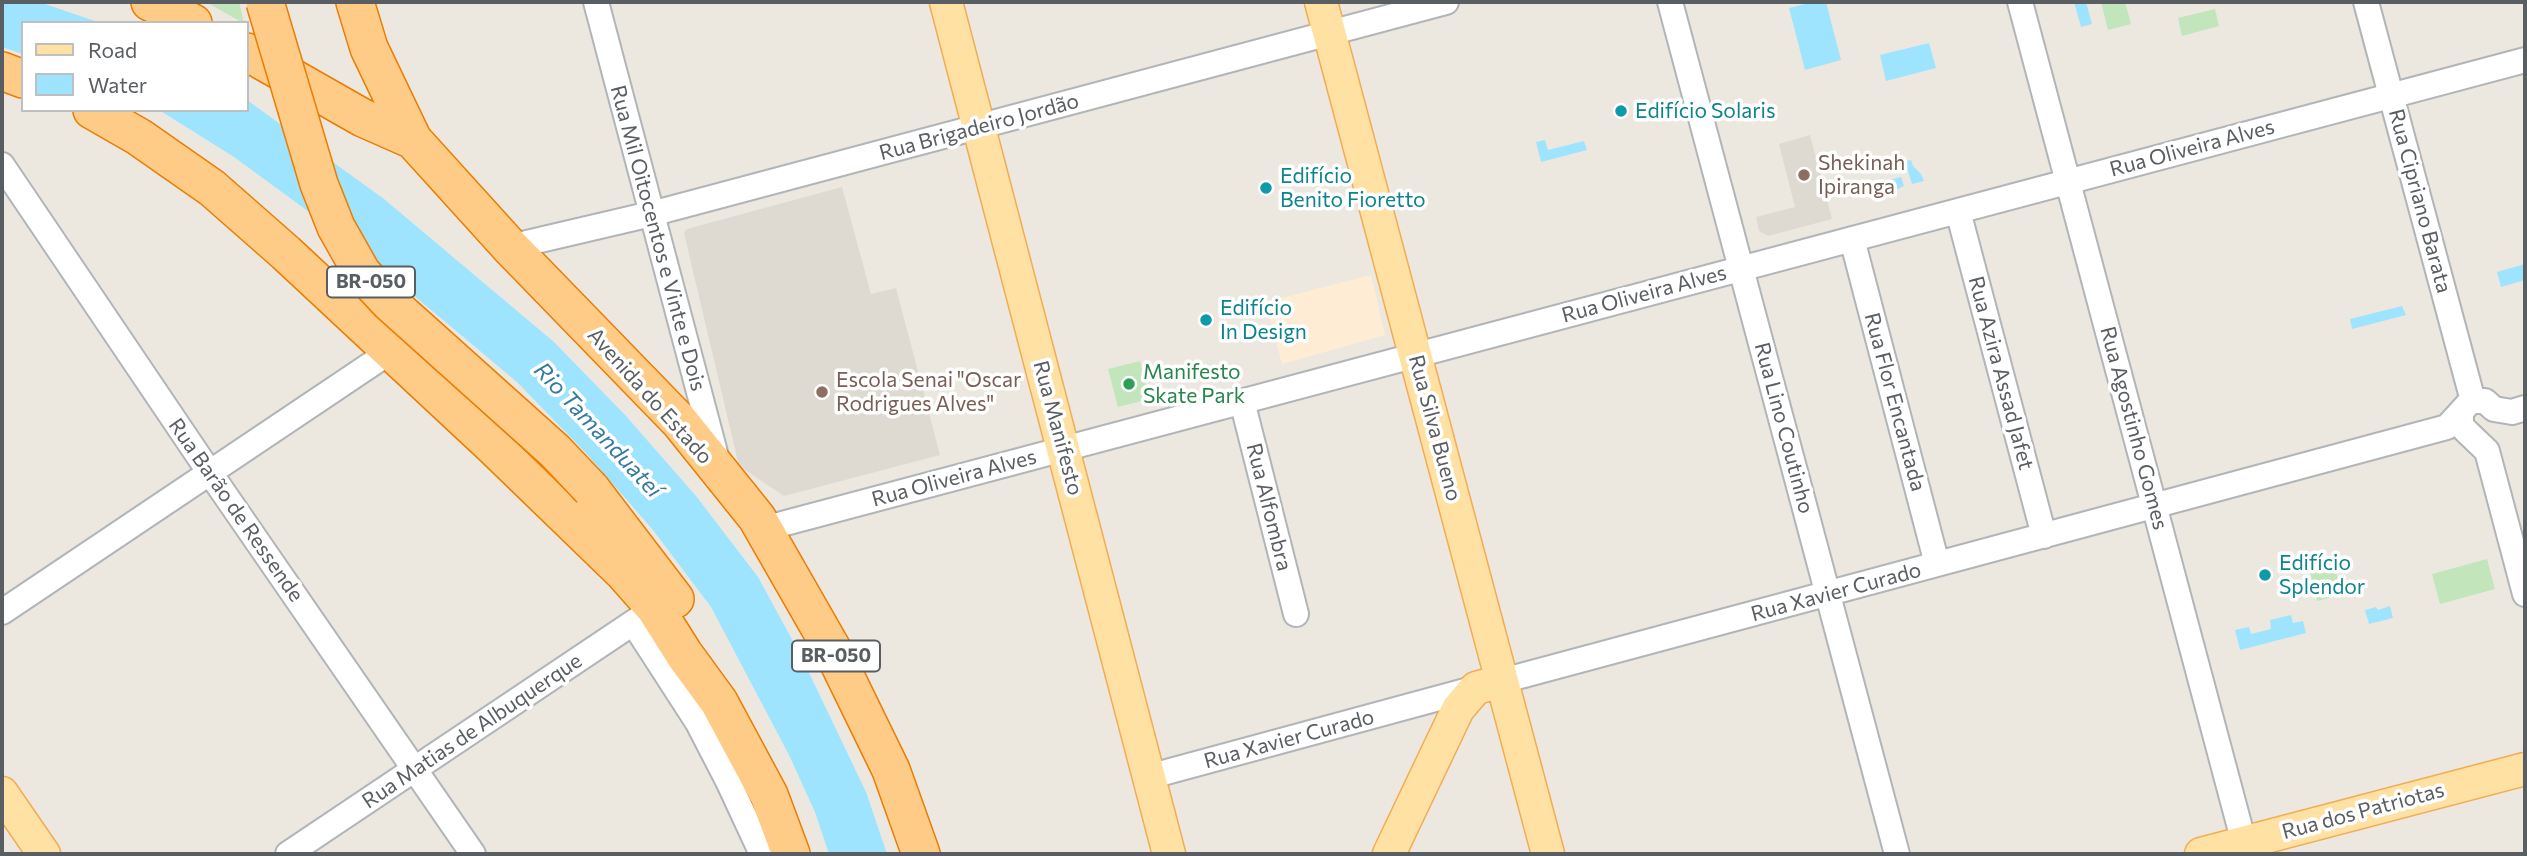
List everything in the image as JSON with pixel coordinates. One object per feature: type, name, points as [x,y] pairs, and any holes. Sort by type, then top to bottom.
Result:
[{"type":"highway","points":[[150,2],[189,21]]},
{"type":"highway","name":"BR-050","points":[[265,2],[319,184],[336,227],[362,273],[389,302],[555,451],[591,489],[679,605],[708,662],[719,702],[769,795],[791,854]]},
{"type":"highway","name":"BR-050","points":[[355,2],[369,48],[413,140]]},
{"type":"highway","name":"Avenida do Estado","points":[[248,53],[363,118],[413,140],[510,247],[679,421],[763,529],[832,649],[885,758],[921,854]]},
{"type":"highway","points":[[2,71],[21,78]]},
{"type":"highway","points":[[95,112],[139,137],[212,188],[495,447],[614,564],[645,616],[684,654],[719,702]]},
{"type":"main road","name":"Rua Manifesto","points":[[946,2],[1169,854]]},
{"type":"main road","name":"Rua Silva Bueno","points":[[1321,2],[1415,355],[1489,685],[1515,729],[1548,854]]},
{"type":"main road","points":[[1443,743],[1458,709],[1489,685]]},
{"type":"main road","points":[[1390,854],[1443,743],[1453,730],[1464,721],[1487,716],[1499,718],[1515,729]]},
{"type":"main road","name":"Rua dos Patriotas","points":[[2202,854],[2246,848],[2525,769]]},
{"type":"main road","points":[[2,793],[44,854]]},
{"type":"street","name":"Rua Mil Oitocentos e Vinte e Dois","points":[[596,2],[721,474]]},
{"type":"street","name":"Rua Brigadeiro Jordão","points":[[510,247],[651,214],[1446,2]]},
{"type":"street","name":"Rua Lino Coutinho","points":[[1670,2],[1897,854]]},
{"type":"street","name":"Rua Agostinho Gomes","points":[[2020,2],[2246,848]]},
{"type":"street","name":"Rua Cipriano Barata","points":[[2366,2],[2467,407],[2461,425],[2487,451]]},
{"type":"street","name":"Rua Oliveira Alves","points":[[763,529],[2525,60]]},
{"type":"street","name":"Rua Barão de Ressende","points":[[2,165],[210,473],[473,854]]},
{"type":"street","name":"Rua Azira Assad Jafet","points":[[1958,211],[2044,536]]},
{"type":"street","name":"Rua Flor Encantada","points":[[1852,239],[1937,564]]},
{"type":"street","points":[[2,612],[391,351]]},
{"type":"street","name":"Rua Alfombra","points":[[1242,401],[1296,614]]},
{"type":"street","points":[[2467,407],[2485,401],[2494,409],[2519,410]]},
{"type":"street","name":"Rua Xavier Curado","points":[[1149,777],[2447,427],[2467,407]]},
{"type":"street","points":[[2519,410],[2495,427],[2487,451],[2525,594]]},
{"type":"street","points":[[645,616],[762,854]]},
{"type":"street","name":"Rua Matias de Albuquerque","points":[[288,854],[645,616]]},
{"type":"shaded area","name":"Shekinah Ipiranga","points":[[1810,135],[1832,219],[1768,236],[1759,231],[1756,217],[1795,207],[1779,144]]},
{"type":"shaded area","name":"Escola Senai \"Oscar Rodrigues Alves\"","points":[[842,187],[871,294],[896,288],[940,455],[784,496],[739,466],[684,233],[687,229]]},
{"type":"shaded area","points":[[1371,275],[1385,335],[1282,364],[1266,302]]},
{"type":"green space","points":[[206,2],[239,2],[244,21]]},
{"type":"green space","points":[[2101,2],[2125,2],[2131,24],[2108,30]]},
{"type":"green space","points":[[2215,9],[2219,26],[2182,36],[2178,18]]},
{"type":"green space","name":"Manifesto Skate Park","points":[[1140,361],[1149,399],[1118,407],[1108,369]]},
{"type":"green space","points":[[2332,555],[2342,595],[2317,601],[2307,561]]},
{"type":"green space","points":[[2487,559],[2495,589],[2440,604],[2432,574]]},
{"type":"water","points":[[2,2],[39,2],[95,21],[21,21],[21,53],[2,47]]},
{"type":"water","points":[[1826,2],[1841,60],[1805,70],[1789,8]]},
{"type":"water","points":[[2074,2],[2086,2],[2092,24],[2081,27]]},
{"type":"water","points":[[1929,43],[1936,68],[1886,81],[1880,55]]},
{"type":"water","name":"Rio Tamanduateí","points":[[248,101],[384,199],[554,342],[626,416],[696,496],[758,577],[801,656],[866,792],[887,854],[829,854],[815,812],[789,755],[711,607],[653,530],[585,452],[517,382],[350,242],[234,157],[162,112],[248,112]]},
{"type":"water","points":[[1545,140],[1548,150],[1584,141],[1587,150],[1541,162],[1536,142]]},
{"type":"water","points":[[1911,160],[1924,181],[1912,184],[1905,161]]},
{"type":"water","points":[[1901,177],[1904,186],[1883,196],[1877,192],[1875,184]]},
{"type":"water","points":[[2525,264],[2525,280],[2501,287],[2497,272]]},
{"type":"water","points":[[2402,306],[2406,315],[2352,329],[2350,319]]},
{"type":"water","points":[[2390,606],[2393,618],[2369,624],[2365,610]]},
{"type":"water","points":[[2291,615],[2293,623],[2303,621],[2306,633],[2240,650],[2235,630],[2249,627],[2251,634],[2271,629],[2270,620]]},
{"type":"place","name":"Edifício Solaris","points":[[1621,111]]},
{"type":"place","name":"Shekinah Ipiranga","points":[[1804,175]]},
{"type":"place","name":"Edifício Benito Fioretto","points":[[1266,188]]},
{"type":"place","name":"Edifício In Design","points":[[1206,320]]},
{"type":"place","name":"Manifesto Skate Park","points":[[1129,384]]},
{"type":"place","name":"Escola Senai \"Oscar Rodrigues Alves\"","points":[[822,392]]},
{"type":"place","name":"Edifício Splendor","points":[[2265,575]]}]
